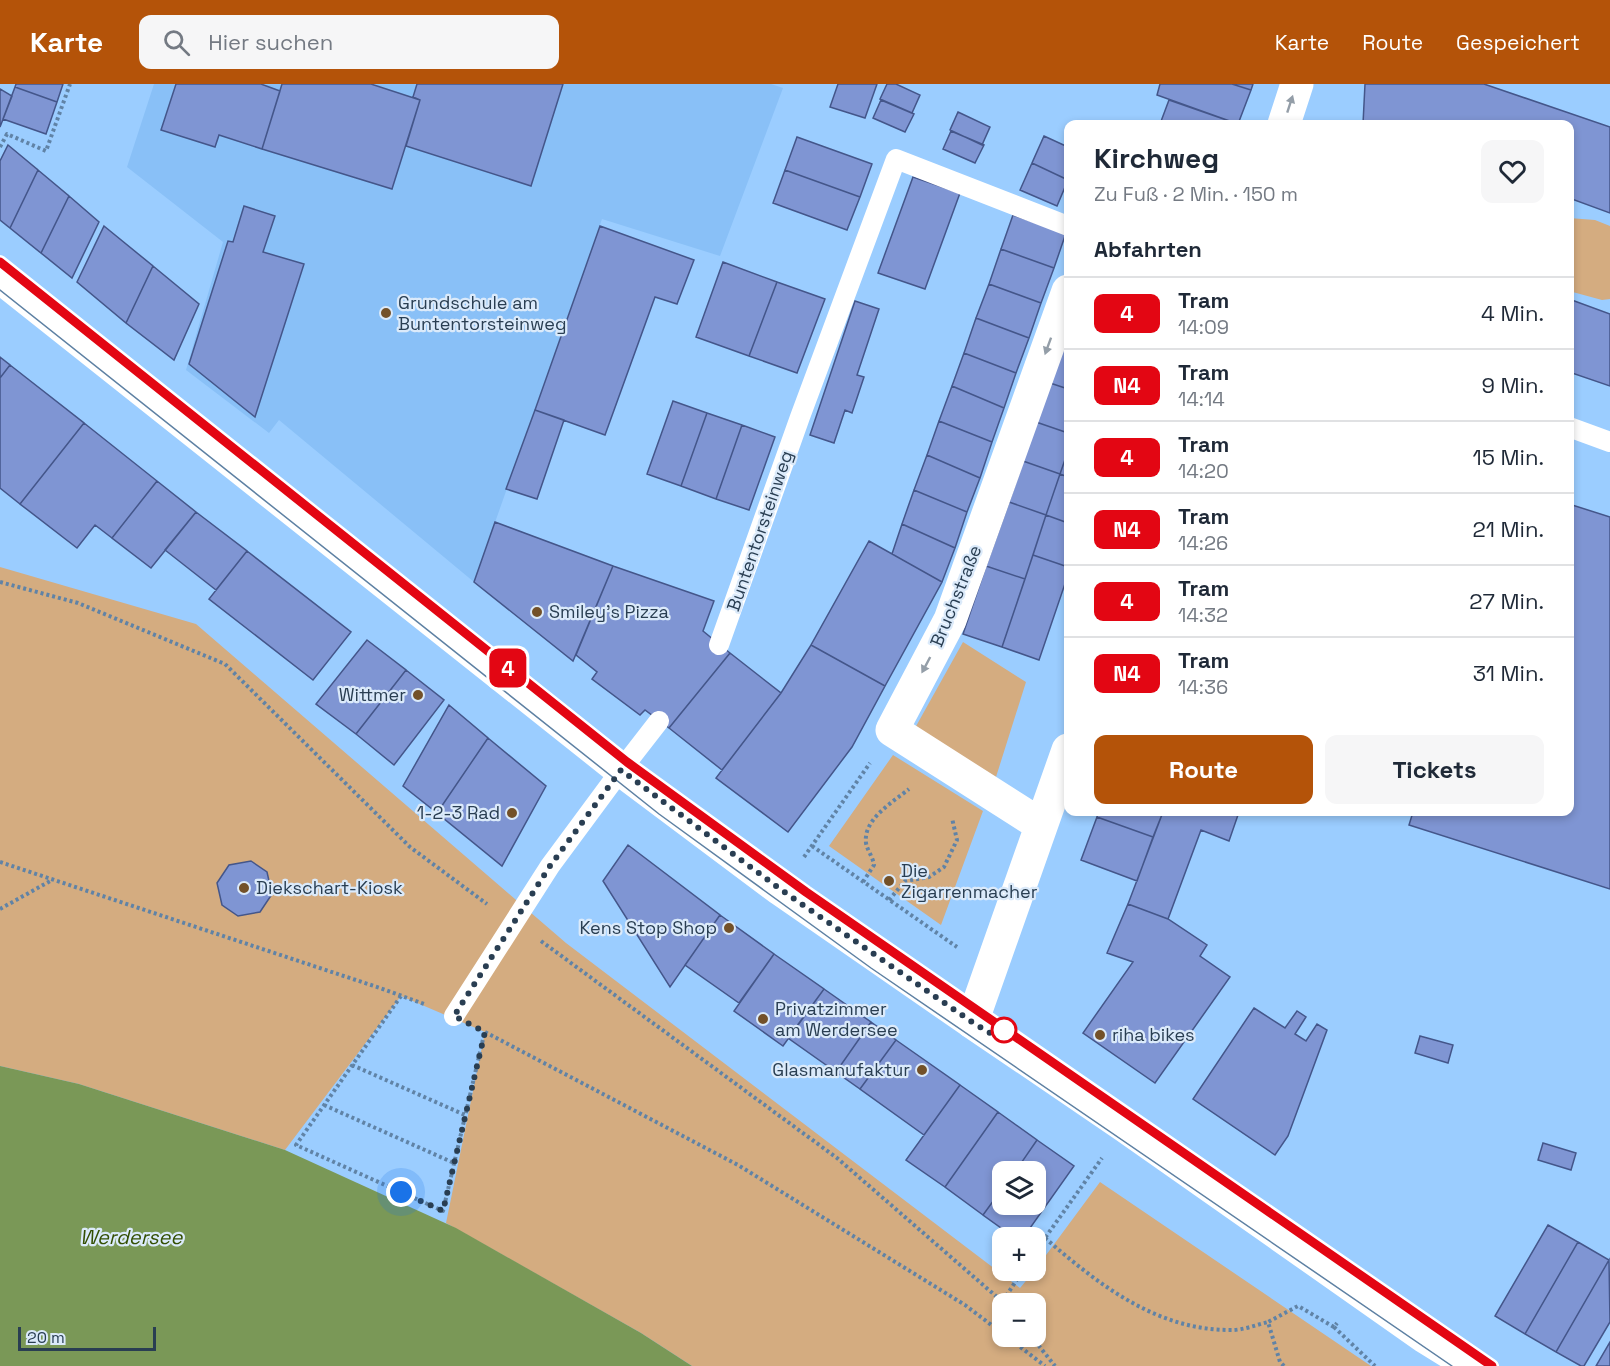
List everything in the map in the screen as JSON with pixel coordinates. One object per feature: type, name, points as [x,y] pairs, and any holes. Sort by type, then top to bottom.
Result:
[{"type":"street","points":[[1285,120],[1297,84]]},
{"type":"street","points":[[0,277],[621,770],[780,889],[1360,1289],[1425,1337],[1472,1366]]},
{"type":"street","name":"Bruchstraße","points":[[892,730],[950,620],[1064,302]]},
{"type":"street","points":[[892,730],[1041,825]]},
{"type":"street","points":[[972,1022],[1064,761]]},
{"type":"lane","name":"Buntentorsteinweg","points":[[720,645],[800,417],[896,159],[1064,224]]},
{"type":"lane","points":[[1574,429],[1610,442]]},
{"type":"lane","points":[[454,1016],[550,866],[659,721]]},
{"type":"path","points":[[0,147],[7,134],[46,151],[70,84]]},
{"type":"path","points":[[0,582],[78,603],[225,664],[410,847],[491,908]]},
{"type":"path","points":[[780,889],[892,730]]},
{"type":"path","points":[[863,882],[874,865],[866,844],[867,831],[882,811],[915,784]]},
{"type":"path","points":[[889,900],[905,881],[929,878],[944,867],[957,840],[950,811]]},
{"type":"path","points":[[812,846],[990,970]]},
{"type":"path","points":[[0,862],[454,1016]]},
{"type":"path","points":[[0,909],[53,880]]},
{"type":"path","points":[[536,937],[837,1158],[994,1293]]},
{"type":"path","points":[[400,996],[296,1145],[443,1211],[485,1032],[738,1165],[965,1305],[992,1326]]},
{"type":"path","points":[[352,1065],[465,1115]]},
{"type":"path","points":[[324,1105],[454,1163]]},
{"type":"path","points":[[1046,1237],[1125,1126]]},
{"type":"path","points":[[1046,1239],[1086,1274],[1133,1304],[1190,1327],[1234,1330],[1268,1322],[1298,1305],[1334,1327],[1375,1366]]},
{"type":"path","points":[[1334,1327],[1360,1289]]},
{"type":"path","points":[[1268,1322],[1280,1362],[1284,1366]]},
{"type":"path","points":[[1020,1347],[1045,1366]]},
{"type":"path","points":[[1039,1347],[1054,1366]]},
{"type":"shaded area","name":"Grundschule am Buntentorsteinweg","points":[[154,84],[771,84],[783,88],[720,256],[602,219],[474,582],[279,420],[269,433],[186,370],[223,242],[127,167]]},
{"type":"shaded area","points":[[1574,218],[1595,220],[1610,226],[1610,299],[1602,300],[1574,292]]},
{"type":"shaded area","points":[[0,567],[196,624],[566,943],[992,1267],[992,1281],[1011,1281],[1020,1288],[1026,1281],[1046,1281],[1046,1255],[1100,1182],[1371,1366],[692,1366],[641,1333],[446,1223],[485,1032],[401,996],[285,1150],[79,1084],[0,1066]]},
{"type":"shaded area","points":[[963,642],[1026,682],[996,777],[915,728]]},
{"type":"shaded area","points":[[893,755],[983,811],[941,925],[829,846]]},
{"type":"water","name":"Werdersee","points":[[0,1066],[79,1084],[285,1150],[456,1228],[641,1333],[692,1366],[0,1366]]},
{"type":"building","points":[[16,84],[63,84],[57,102],[15,87]]},
{"type":"building","points":[[176,84],[261,84],[280,91],[262,149],[219,135],[215,147],[161,130]]},
{"type":"building","points":[[282,84],[371,84],[420,100],[392,189],[262,149]]},
{"type":"building","points":[[417,84],[563,84],[531,186],[406,146],[420,100],[413,97]]},
{"type":"building","points":[[838,84],[877,84],[865,118],[830,107]]},
{"type":"building","points":[[887,84],[896,84],[920,95],[912,113],[880,99]]},
{"type":"building","points":[[1160,84],[1232,84],[1251,90],[1240,120],[1227,120],[1157,95]]},
{"type":"building","points":[[1232,84],[1253,84],[1251,90]]},
{"type":"building","points":[[1365,84],[1484,84],[1610,127],[1610,213],[1574,200],[1574,120],[1363,120]]},
{"type":"building","points":[[15,87],[57,102],[46,134],[3,119]]},
{"type":"building","points":[[0,89],[12,96],[0,127]]},
{"type":"building","points":[[881,100],[914,114],[905,132],[873,118]]},
{"type":"building","points":[[1169,100],[1226,120],[1162,120]]},
{"type":"building","points":[[958,112],[990,127],[982,145],[950,130]]},
{"type":"building","points":[[951,131],[984,145],[975,163],[943,149]]},
{"type":"building","points":[[1044,136],[1064,145],[1064,178],[1032,163]]},
{"type":"building","points":[[797,137],[872,164],[860,197],[785,170]]},
{"type":"building","points":[[8,145],[38,170],[10,228],[0,220],[0,161]]},
{"type":"building","points":[[1032,163],[1064,178],[1064,189],[1057,206],[1020,190]]},
{"type":"building","points":[[38,170],[69,196],[41,253],[10,228]]},
{"type":"building","points":[[785,170],[860,197],[847,230],[773,203]]},
{"type":"building","points":[[913,177],[960,193],[925,289],[878,273]]},
{"type":"building","points":[[69,196],[99,222],[72,278],[41,253]]},
{"type":"building","points":[[244,206],[275,216],[263,252],[304,264],[255,417],[189,364],[228,241],[233,242]]},
{"type":"building","points":[[1013,215],[1064,232],[1054,268],[1001,249]]},
{"type":"building","points":[[104,226],[153,266],[126,323],[77,282]]},
{"type":"building","points":[[600,226],[694,260],[677,304],[655,297],[605,435],[535,410]]},
{"type":"building","points":[[1001,249],[1054,268],[1041,303],[989,284]]},
{"type":"building","points":[[723,262],[777,282],[749,356],[696,337]]},
{"type":"building","points":[[153,266],[199,304],[174,360],[126,323]]},
{"type":"building","points":[[777,282],[825,299],[797,373],[749,356]]},
{"type":"building","points":[[989,284],[1041,303],[1029,338],[976,318]]},
{"type":"building","points":[[855,301],[879,309],[857,375],[864,377],[852,413],[845,410],[834,443],[810,435]]},
{"type":"building","points":[[1574,301],[1610,314],[1610,386],[1574,374]]},
{"type":"building","points":[[976,318],[1029,338],[1016,373],[964,353]]},
{"type":"building","points":[[1064,345],[1064,388],[1050,383]]},
{"type":"building","points":[[964,353],[1016,373],[1004,408],[952,386]]},
{"type":"building","points":[[0,357],[10,365],[0,378]]},
{"type":"building","points":[[10,365],[84,423],[20,504],[0,488],[0,378]]},
{"type":"building","points":[[1050,383],[1064,388],[1064,432],[1036,422]]},
{"type":"building","points":[[952,386],[1004,408],[992,442],[939,421]]},
{"type":"building","points":[[673,401],[707,413],[681,486],[647,474]]},
{"type":"building","points":[[535,410],[564,420],[537,499],[506,489]]},
{"type":"building","points":[[707,413],[742,425],[716,499],[681,486]]},
{"type":"building","points":[[939,421],[992,442],[980,478],[927,455]]},
{"type":"building","points":[[1036,422],[1064,432],[1064,462],[1060,474],[1023,461]]},
{"type":"building","points":[[84,423],[157,481],[112,538],[95,525],[77,548],[20,504]]},
{"type":"building","points":[[742,425],[775,437],[749,510],[716,499]]},
{"type":"building","points":[[927,455],[980,478],[967,512],[914,490]]},
{"type":"building","points":[[1023,461],[1060,474],[1046,515],[1009,502]]},
{"type":"building","points":[[1064,462],[1064,476],[1060,474]]},
{"type":"building","points":[[1060,474],[1064,476],[1064,522],[1046,515]]},
{"type":"building","points":[[157,481],[196,512],[151,568],[112,538]]},
{"type":"building","points":[[914,490],[967,512],[955,548],[902,524]]},
{"type":"building","points":[[1009,502],[1046,515],[1025,579],[986,566]]},
{"type":"building","points":[[1574,506],[1610,517],[1610,889],[1409,825],[1412,816],[1574,816]]},
{"type":"building","points":[[196,512],[247,551],[216,590],[165,550]]},
{"type":"building","points":[[1046,515],[1064,522],[1064,566],[1033,555]]},
{"type":"building","points":[[495,522],[613,566],[573,661],[474,582]]},
{"type":"building","points":[[902,524],[955,548],[942,582],[892,554]]},
{"type":"building","points":[[869,541],[942,582],[885,686],[811,645]]},
{"type":"building","points":[[247,551],[351,632],[313,680],[209,599]]},
{"type":"building","points":[[1033,555],[1064,566],[1064,587],[1039,660],[1002,647]]},
{"type":"building","points":[[613,566],[714,601],[703,631],[730,653],[669,728],[645,710],[640,715],[592,679],[597,672],[576,655]]},
{"type":"building","points":[[986,566],[1025,579],[1002,647],[963,634]]},
{"type":"building","points":[[367,640],[406,670],[356,734],[316,704]]},
{"type":"building","points":[[811,645],[885,686],[852,747],[788,832],[716,778],[781,693]]},
{"type":"building","points":[[730,653],[781,693],[722,770],[669,728]]},
{"type":"building","points":[[406,670],[444,700],[394,765],[356,734]]},
{"type":"building","points":[[449,705],[488,738],[437,813],[403,786]]},
{"type":"building","points":[[488,738],[546,786],[502,866],[437,813]]},
{"type":"building","points":[[1097,816],[1161,816],[1153,837]]},
{"type":"building","points":[[1161,816],[1238,816],[1229,841],[1201,830],[1168,919],[1128,904]]},
{"type":"building","points":[[1097,817],[1153,837],[1137,881],[1081,860]]},
{"type":"building","points":[[628,845],[720,915],[670,987],[603,881]]},
{"type":"building","name":"Diekschart-Kiosk","points":[[251,861],[267,872],[272,894],[260,912],[238,916],[222,905],[217,883],[229,865]]},
{"type":"building","points":[[1128,904],[1168,919],[1207,945],[1200,956],[1230,977],[1155,1083],[1083,1033],[1133,962],[1107,953]]},
{"type":"building","points":[[720,915],[774,954],[739,1003],[685,965]]},
{"type":"building","points":[[774,954],[824,989],[783,1046],[734,1011]]},
{"type":"building","points":[[824,989],[871,1022],[836,1072],[788,1038]]},
{"type":"building","points":[[1254,1008],[1285,1028],[1297,1011],[1306,1017],[1295,1034],[1306,1041],[1317,1024],[1327,1030],[1288,1136],[1275,1155],[1193,1099]]},
{"type":"building","points":[[871,1022],[896,1040],[860,1089],[836,1072]]},
{"type":"building","points":[[1420,1036],[1453,1045],[1448,1063],[1415,1053]]},
{"type":"building","points":[[896,1040],[960,1085],[924,1135],[860,1089]]},
{"type":"building","points":[[960,1085],[998,1112],[945,1187],[906,1160]]},
{"type":"building","points":[[998,1112],[1037,1140],[1023,1161],[992,1161],[992,1203],[983,1215],[945,1187]]},
{"type":"building","points":[[1037,1140],[1074,1166],[1046,1206],[1046,1161],[1023,1161]]},
{"type":"building","points":[[1543,1143],[1576,1153],[1571,1170],[1538,1160]]},
{"type":"building","points":[[992,1203],[992,1215],[1039,1215],[1031,1227],[1000,1227],[983,1215]]},
{"type":"building","points":[[1548,1225],[1578,1242],[1525,1334],[1495,1316]]},
{"type":"building","points":[[1578,1242],[1609,1260],[1556,1352],[1525,1334]]},
{"type":"building","points":[[1609,1260],[1610,1322],[1584,1366],[1581,1366],[1556,1352]]},
{"type":"building","points":[[1610,1342],[1610,1366],[1596,1366]]},
{"type":"tram line","points":[[0,262],[627,762],[788,880],[1491,1366]]},
{"type":"tram line","name":"4","points":[[0,262],[627,762],[970,1007],[1492,1366]]},
{"type":"tram line","points":[[0,290],[659,814],[871,968],[1452,1366]]},
{"type":"place","name":"Grundschule am Buntentorsteinweg","points":[[386,313]]},
{"type":"place","name":"Smiley's Pizza","points":[[537,612]]},
{"type":"place","name":"Wittmer","points":[[418,695]]},
{"type":"place","name":"1-2-3 Rad","points":[[512,813]]},
{"type":"place","name":"Die Zigarrenmacher","points":[[889,881]]},
{"type":"place","name":"Diekschart-Kiosk","points":[[244,888]]},
{"type":"place","name":"Kens Stop Shop","points":[[729,928]]},
{"type":"place","name":"Privatzimmer am Werdersee","points":[[763,1019]]},
{"type":"place","name":"riha bikes","points":[[1100,1035]]},
{"type":"place","name":"Glasmanufaktur","points":[[922,1070]]},
{"type":"route","points":[[401,1192],[443,1211],[485,1032],[454,1016],[550,866],[621,770],[780,889],[972,1022],[998,1038],[1004,1030]]}]
